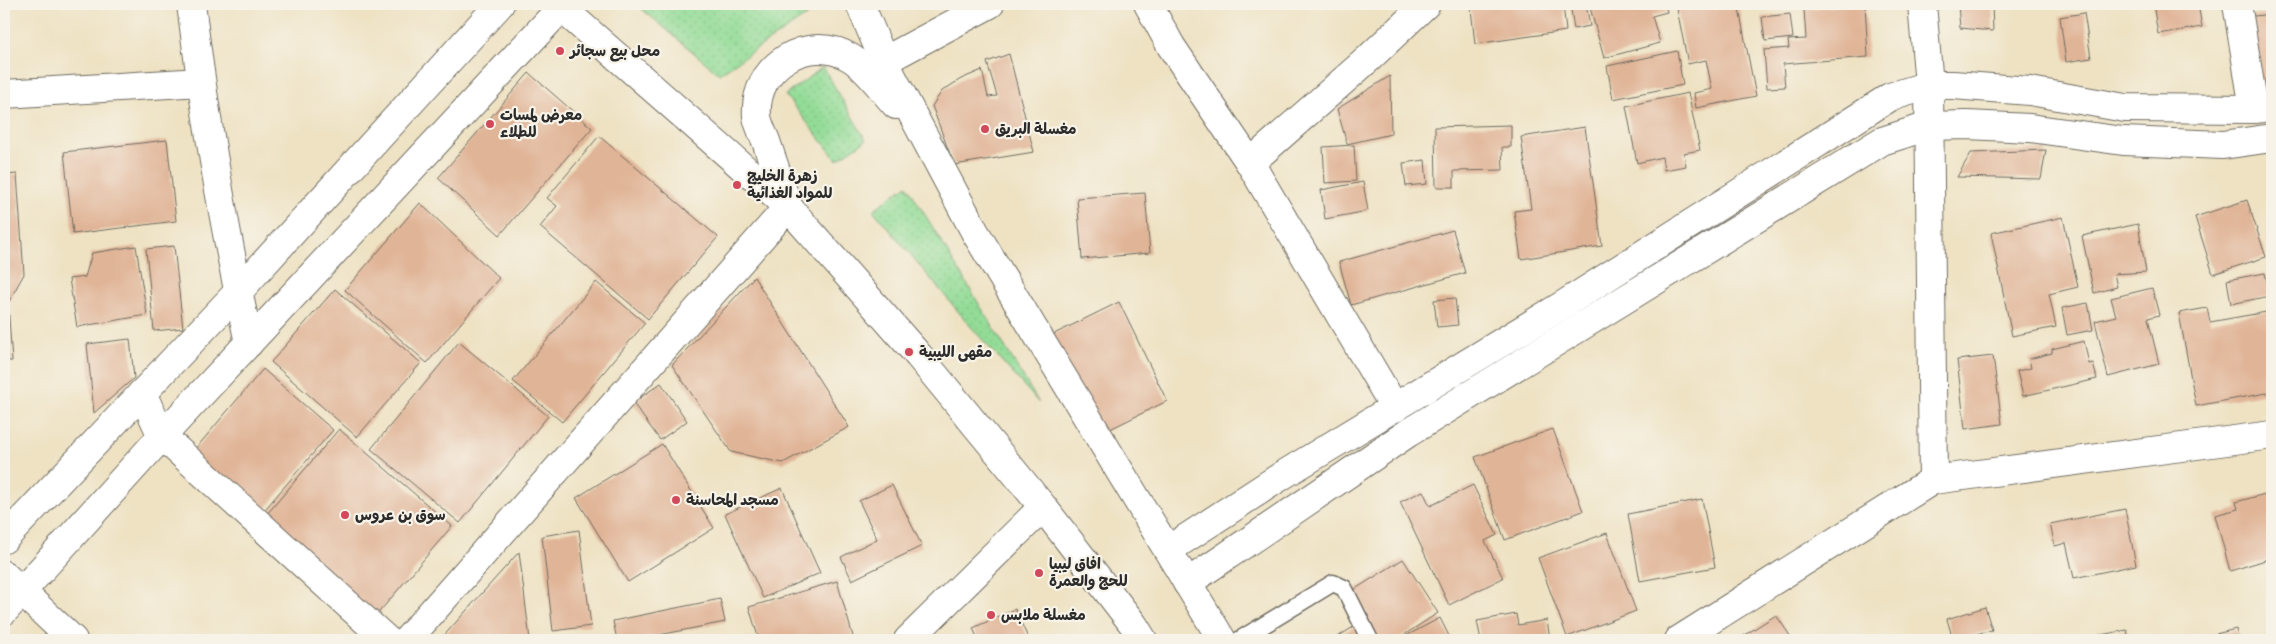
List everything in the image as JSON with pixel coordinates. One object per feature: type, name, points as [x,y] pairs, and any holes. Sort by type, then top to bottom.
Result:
[{"type":"street","points":[[191,4],[201,82],[238,292],[249,343]]},
{"type":"street","points":[[4,539],[238,292],[500,4]]},
{"type":"street","points":[[860,4],[884,61],[975,232],[1222,640]]},
{"type":"street","points":[[884,61],[990,4]]},
{"type":"street","points":[[1148,4],[1172,46],[1250,163],[1395,408]]},
{"type":"street","points":[[1250,163],[1368,59],[1426,4]]},
{"type":"street","points":[[1922,4],[1929,85],[1930,126],[1930,306],[1933,480]]},
{"type":"street","points":[[1168,550],[1284,475],[1563,305],[1890,98],[1929,85],[2030,91],[2125,108],[2263,108],[2237,4]]},
{"type":"street","points":[[73,640],[10,593],[249,343],[559,6],[788,207],[919,356],[1043,507],[1133,624],[1143,640]]},
{"type":"street","points":[[788,207],[757,117],[758,98],[765,79],[778,63],[795,53],[814,48],[834,50],[852,59],[925,138]]},
{"type":"street","points":[[4,94],[201,82]]},
{"type":"street","points":[[1187,583],[1408,433],[1882,141],[1930,126],[1967,125],[2030,128],[2122,141],[2223,145],[2272,138]]},
{"type":"street","points":[[407,640],[788,207]]},
{"type":"street","points":[[142,393],[162,436],[387,640]]},
{"type":"street","points":[[1679,640],[1933,480],[2272,435]]},
{"type":"street","points":[[908,640],[1043,507]]},
{"type":"lane","points":[[1239,640],[1333,583],[1344,588],[1370,640]]},
{"type":"green space","points":[[636,4],[824,4],[719,74]]},
{"type":"green space","points":[[823,67],[866,140],[837,160],[785,95]]},
{"type":"green space","points":[[907,185],[1039,403],[972,328],[873,210]]},
{"type":"building","points":[[1503,4],[1563,4],[1566,31],[1475,44],[1471,9]]},
{"type":"building","points":[[1570,4],[1586,4],[1590,26],[1574,29]]},
{"type":"building","points":[[1589,4],[1665,4],[1667,12],[1652,16],[1660,43],[1604,58]]},
{"type":"building","points":[[1676,4],[1738,4],[1756,96],[1696,108],[1694,93],[1712,89],[1706,60],[1688,64]]},
{"type":"building","points":[[1838,4],[1865,4],[1868,57],[1783,64],[1785,87],[1767,88],[1764,50],[1789,48],[1788,40],[1806,39],[1804,9],[1838,6]]},
{"type":"building","points":[[1958,4],[1992,4],[1993,31],[1960,28]]},
{"type":"building","points":[[2153,4],[2198,4],[2202,27],[2158,34]]},
{"type":"building","points":[[2084,13],[2091,58],[2066,62],[2060,17]]},
{"type":"building","points":[[1790,14],[1793,38],[1765,41],[1762,17]]},
{"type":"building","points":[[2272,14],[2272,87],[2259,89],[2245,17]]},
{"type":"building","points":[[1677,51],[1683,85],[1613,99],[1607,66]]},
{"type":"building","name":"مغسلة البريق","points":[[1009,54],[1034,152],[954,165],[932,106],[942,91],[961,79],[982,70],[988,97],[997,96],[987,62]]},
{"type":"building","points":[[529,73],[592,128],[500,235],[438,178]]},
{"type":"building","points":[[1390,76],[1391,134],[1347,144],[1337,109]]},
{"type":"building","points":[[1688,93],[1700,150],[1684,153],[1686,166],[1664,170],[1662,157],[1637,163],[1626,106]]},
{"type":"building","points":[[1511,125],[1511,147],[1502,147],[1503,170],[1454,171],[1454,187],[1436,187],[1435,127]]},
{"type":"building","points":[[1585,127],[1602,246],[1521,259],[1514,211],[1531,209],[1521,137]]},
{"type":"building","points":[[599,136],[718,237],[648,319],[540,227],[557,206],[547,198]]},
{"type":"building","points":[[167,140],[176,221],[73,234],[64,152]]},
{"type":"building","points":[[1354,145],[1356,181],[1325,183],[1323,147]]},
{"type":"building","points":[[2046,150],[2041,179],[1957,177],[1971,153]]},
{"type":"building","points":[[1425,160],[1427,184],[1406,186],[1403,163]]},
{"type":"building","points":[[17,174],[24,274],[8,303],[12,361],[4,361],[4,175]]},
{"type":"building","points":[[1363,182],[1368,211],[1325,219],[1321,190]]},
{"type":"building","points":[[1145,193],[1150,253],[1082,259],[1077,198]]},
{"type":"building","points":[[2247,200],[2266,257],[2213,274],[2195,217]]},
{"type":"building","points":[[420,203],[499,278],[427,363],[345,290]]},
{"type":"building","points":[[2063,217],[2078,287],[2049,294],[2056,327],[2012,336],[1991,233]]},
{"type":"building","points":[[2138,224],[2146,272],[2114,274],[2117,287],[2094,293],[2082,236]]},
{"type":"building","points":[[1453,230],[1465,273],[1351,305],[1339,262]]},
{"type":"building","points":[[136,246],[147,315],[77,327],[69,279],[85,277],[92,253]]},
{"type":"building","points":[[174,246],[183,328],[154,331],[146,249]]},
{"type":"building","points":[[2265,273],[2270,296],[2231,304],[2227,280]]},
{"type":"building","points":[[754,277],[849,427],[783,463],[731,452],[672,365]]},
{"type":"building","points":[[596,282],[645,323],[562,422],[513,381]]},
{"type":"building","points":[[2152,288],[2159,315],[2148,318],[2159,364],[2108,377],[2095,321],[2116,316],[2111,298]]},
{"type":"building","points":[[335,289],[421,363],[357,437],[271,362]]},
{"type":"building","points":[[1455,298],[1458,325],[1437,327],[1434,300]]},
{"type":"building","points":[[1119,302],[1167,401],[1100,434],[1052,335]]},
{"type":"building","points":[[2088,303],[2093,330],[2067,335],[2062,308]]},
{"type":"building","points":[[2207,308],[2210,322],[2272,311],[2272,392],[2196,406],[2179,313]]},
{"type":"building","points":[[130,339],[134,378],[94,413],[87,344]]},
{"type":"building","points":[[2084,341],[2089,364],[2093,363],[2097,379],[2023,396],[2017,371],[2031,368],[2029,359],[2052,353],[2052,349]]},
{"type":"building","points":[[459,342],[548,416],[460,523],[371,449]]},
{"type":"building","points":[[1993,356],[2002,424],[1965,429],[1957,360]]},
{"type":"building","points":[[263,369],[333,430],[261,514],[191,454]]},
{"type":"building","points":[[661,383],[687,421],[660,440],[633,403]]},
{"type":"building","points":[[339,429],[452,526],[375,617],[262,520]]},
{"type":"building","points":[[1553,429],[1583,511],[1505,540],[1475,457]]},
{"type":"building","points":[[662,444],[714,528],[628,582],[576,498]]},
{"type":"building","points":[[892,485],[922,546],[852,580],[841,557],[877,539],[859,501]]},
{"type":"building","points":[[1473,485],[1497,535],[1485,541],[1503,578],[1449,605],[1400,502],[1423,491],[1430,506]]},
{"type":"building","points":[[782,488],[820,573],[763,598],[725,514]]},
{"type":"building","points":[[2272,492],[2272,558],[2230,571],[2215,515],[2238,509],[2236,502]]},
{"type":"building","points":[[1702,499],[1715,567],[1640,581],[1628,514]]},
{"type":"building","points":[[2125,509],[2136,565],[2074,578],[2066,543],[2055,546],[2050,524]]},
{"type":"building","points":[[579,530],[591,626],[553,631],[542,536]]},
{"type":"building","points":[[1607,533],[1636,611],[1567,637],[1538,558]]},
{"type":"building","points":[[519,552],[530,640],[440,640]]},
{"type":"building","points":[[1403,559],[1438,613],[1396,640],[1337,640],[1336,638],[1369,617],[1352,591]]},
{"type":"building","points":[[837,581],[854,640],[759,640],[749,607]]},
{"type":"building","points":[[720,599],[725,622],[634,640],[617,640],[613,621]]},
{"type":"building","points":[[1985,607],[1992,630],[1953,640],[1947,619]]},
{"type":"building","points":[[1015,609],[1029,640],[978,640],[973,628]]},
{"type":"building","points":[[1516,614],[1518,625],[1547,620],[1550,640],[1481,640],[1477,621]]},
{"type":"building","points":[[1776,615],[1793,640],[1737,640]]},
{"type":"building","points":[[1440,618],[1451,640],[1406,640],[1404,637]]},
{"type":"building","points":[[2236,629],[2239,640],[2191,640]]},
{"type":"building","points":[[2127,630],[2129,640],[2096,640],[2095,636]]},
{"type":"place","name":"محل بيع سجائر","points":[[560,51]]},
{"type":"place","name":"معرض لمسات للطلاء","points":[[490,124]]},
{"type":"place","name":"مغسلة البريق","points":[[985,129]]},
{"type":"place","name":"زهرة الخليج للمواد الغذائية","points":[[737,185]]},
{"type":"place","name":"مقهى الليبية","points":[[909,352]]},
{"type":"place","name":"مسجد المحاسنة","points":[[676,500]]},
{"type":"place","name":"سوق بن عروس","points":[[345,515]]},
{"type":"place","name":"افاق ليبيا للحج والعمرة","points":[[1039,573]]},
{"type":"place","name":"مغسلة ملابس","points":[[991,615]]}]
